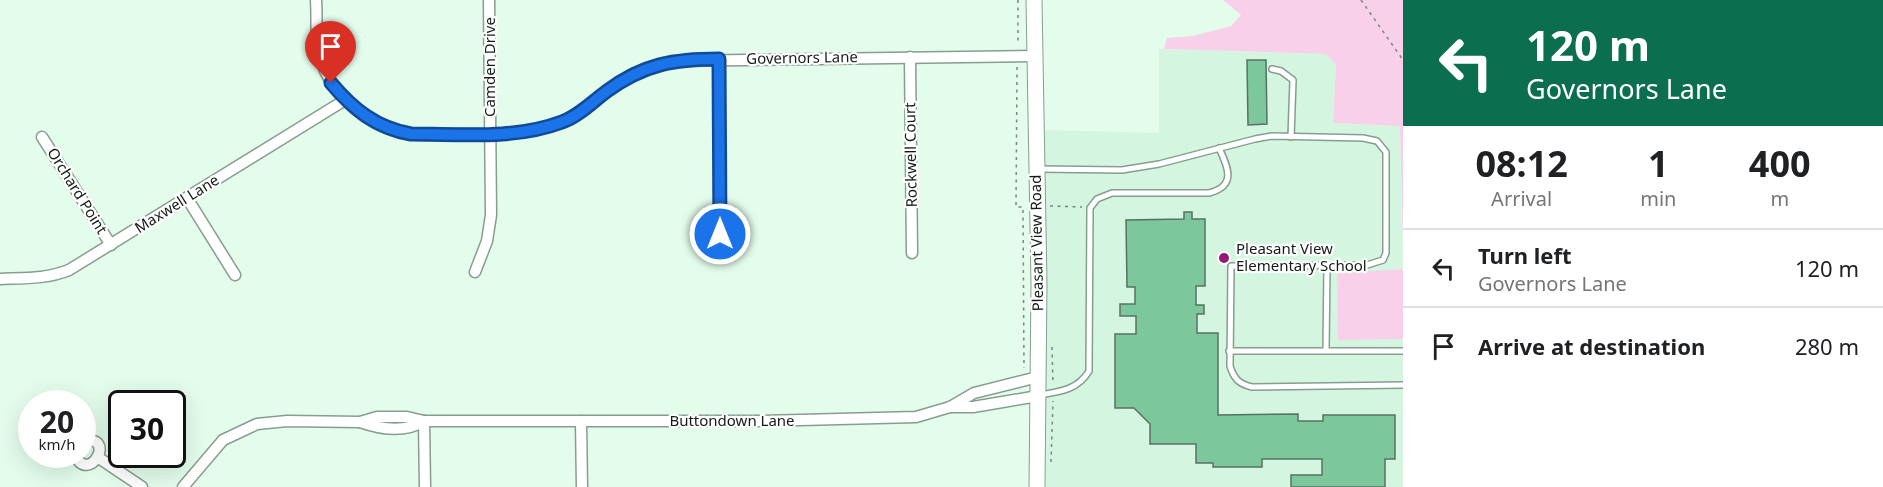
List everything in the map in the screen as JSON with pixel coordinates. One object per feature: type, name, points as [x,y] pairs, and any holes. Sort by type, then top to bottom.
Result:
[{"type":"main road","name":"Pleasant View Road","points":[[1034,0],[1037,487]]},
{"type":"street","name":"Governors Lane","points":[[316,0],[320,55],[331,83],[345,100],[370,120],[398,132],[490,135],[540,130],[564,121],[589,106],[631,75],[648,67],[672,61],[1034,56]]},
{"type":"street","name":"Camden Drive","points":[[475,272],[490,228],[489,0]]},
{"type":"street","name":"Rockwell Court","points":[[910,57],[912,254]]},
{"type":"street","points":[[719,59],[720,256]]},
{"type":"street","name":"Maxwell Lane","points":[[0,279],[55,276],[83,262],[345,100]]},
{"type":"street","name":"Orchard Point","points":[[42,137],[111,245]]},
{"type":"street","points":[[187,198],[235,275]]},
{"type":"street","points":[[950,407],[974,393],[1038,377]]},
{"type":"street","name":"Buttondown Lane","points":[[183,487],[223,440],[257,424],[287,421],[360,422],[377,417],[407,417],[424,421],[761,421],[916,417],[950,407],[973,407],[1038,396]]},
{"type":"street","points":[[424,421],[424,487]]},
{"type":"street","points":[[581,421],[582,487]]},
{"type":"street","points":[[96,443],[100,450],[96,461]]},
{"type":"street","points":[[99,458],[142,487]]},
{"type":"lane","points":[[1272,69],[1281,71],[1293,80],[1291,136]]},
{"type":"lane","points":[[1036,169],[1122,170],[1160,164],[1255,139],[1291,136],[1364,138],[1377,141],[1383,145],[1386,152],[1386,253],[1383,260],[1367,265],[1231,266],[1229,351],[1233,376],[1241,384],[1252,387],[1403,385]]},
{"type":"lane","points":[[1038,396],[1074,387],[1082,382],[1089,371],[1090,208],[1097,199],[1112,193],[1209,193],[1219,190],[1225,186],[1228,179],[1228,166],[1219,148]]},
{"type":"lane","points":[[1326,350],[1327,266]]},
{"type":"lane","points":[[1229,351],[1403,351]]},
{"type":"path","points":[[1018,0],[1016,207],[1023,207],[1024,368]]},
{"type":"path","points":[[1361,0],[1403,60]]},
{"type":"path","points":[[1050,206],[1090,208]]},
{"type":"shaded area","points":[[1223,0],[1403,0],[1403,247],[1400,126],[1333,123],[1336,65],[1326,54],[1164,49],[1167,38],[1193,36],[1231,26],[1241,15]]},
{"type":"shaded area","name":"Pleasant View Elementary School","points":[[1159,49],[1326,54],[1336,65],[1333,123],[1400,126],[1403,269],[1337,274],[1338,339],[1403,339],[1403,487],[1046,487],[1045,130],[1159,133]]},
{"type":"shaded area","points":[[1403,269],[1403,339],[1338,340],[1337,273]]},
{"type":"building","points":[[1247,60],[1266,60],[1267,124],[1248,125]]},
{"type":"building","points":[[1184,212],[1192,212],[1192,219],[1205,219],[1205,286],[1196,286],[1196,305],[1204,305],[1204,314],[1197,314],[1197,333],[1218,333],[1218,415],[1298,414],[1298,421],[1323,421],[1323,415],[1395,415],[1395,459],[1385,459],[1385,487],[1291,487],[1291,475],[1322,475],[1322,459],[1262,459],[1262,467],[1213,467],[1213,463],[1196,463],[1196,444],[1150,444],[1150,424],[1134,408],[1115,408],[1115,334],[1136,334],[1136,316],[1120,316],[1120,304],[1135,304],[1135,287],[1127,287],[1126,220],[1184,219]]},
{"type":"place","name":"Pleasant View Elementary School","points":[[1224,258]]},
{"type":"route","points":[[331,83],[345,100],[370,120],[398,132],[517,134],[540,130],[564,121],[631,75],[648,67],[672,61],[719,59],[720,234]]}]
